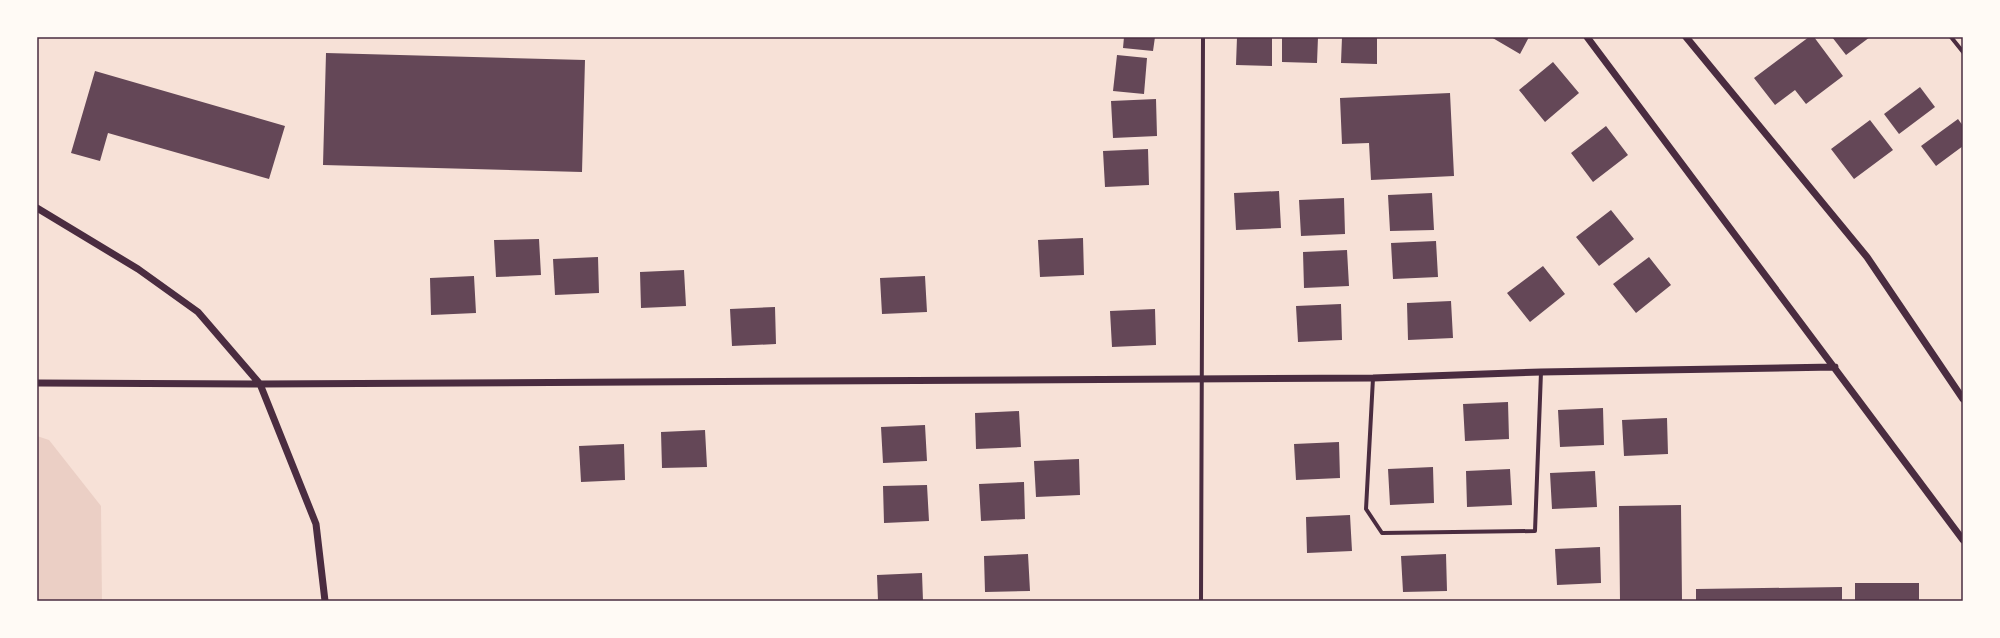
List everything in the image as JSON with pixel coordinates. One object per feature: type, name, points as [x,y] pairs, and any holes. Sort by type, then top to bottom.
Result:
[{"type":"street","points":[[1202,601],[1203,37]]},
{"type":"street","points":[[1587,37],[1963,540]]},
{"type":"street","points":[[1686,37],[1867,257],[1963,399]]},
{"type":"street","points":[[1951,37],[1963,52]]},
{"type":"street","points":[[37,208],[138,269],[198,312],[260,384],[316,524],[324,601]]},
{"type":"street","points":[[37,383],[260,384],[1202,377],[1372,378],[1542,372],[1835,367]]},
{"type":"street","points":[[1372,378],[1366,509],[1382,533],[1535,531],[1542,372]]},
{"type":"shaded area","points":[[37,436],[49,440],[101,506],[102,601],[37,601]]},
{"type":"building","points":[[1124,37],[1155,37],[1153,51],[1123,48]]},
{"type":"building","points":[[1237,37],[1272,37],[1272,66],[1236,65]]},
{"type":"building","points":[[1282,37],[1318,37],[1317,63],[1282,62]]},
{"type":"building","points":[[1342,37],[1377,37],[1377,64],[1341,63]]},
{"type":"building","points":[[1491,37],[1529,37],[1520,54]]},
{"type":"building","points":[[1809,37],[1814,37],[1843,76],[1806,104],[1795,90],[1775,105],[1754,78]]},
{"type":"building","points":[[1832,37],[1870,37],[1846,55]]},
{"type":"building","points":[[326,53],[585,60],[582,172],[323,165]]},
{"type":"building","points":[[1117,55],[1147,58],[1144,94],[1113,91]]},
{"type":"building","points":[[1553,62],[1579,93],[1545,122],[1519,90]]},
{"type":"building","points":[[95,71],[285,126],[269,179],[108,133],[100,161],[71,153]]},
{"type":"building","points":[[1920,87],[1935,107],[1899,134],[1884,114]]},
{"type":"building","points":[[1450,93],[1454,176],[1371,180],[1369,143],[1342,144],[1340,98]]},
{"type":"building","points":[[1156,99],[1157,136],[1113,138],[1111,101]]},
{"type":"building","points":[[1958,119],[1963,126],[1963,146],[1936,166],[1921,146]]},
{"type":"building","points":[[1870,120],[1893,150],[1854,179],[1831,149]]},
{"type":"building","points":[[1606,126],[1628,155],[1593,182],[1571,153]]},
{"type":"building","points":[[1148,149],[1149,185],[1105,187],[1103,151]]},
{"type":"building","points":[[1279,191],[1281,228],[1236,230],[1234,193]]},
{"type":"building","points":[[1432,193],[1434,230],[1390,231],[1388,195]]},
{"type":"building","points":[[1344,198],[1345,234],[1301,236],[1299,200]]},
{"type":"building","points":[[1611,210],[1634,239],[1599,266],[1576,237]]},
{"type":"building","points":[[1083,238],[1084,275],[1040,277],[1038,240]]},
{"type":"building","points":[[539,239],[541,275],[496,277],[494,240]]},
{"type":"building","points":[[1436,241],[1438,277],[1393,279],[1391,243]]},
{"type":"building","points":[[1347,250],[1349,286],[1304,288],[1303,252]]},
{"type":"building","points":[[598,257],[599,293],[555,295],[553,259]]},
{"type":"building","points":[[1649,257],[1671,285],[1636,313],[1613,284]]},
{"type":"building","points":[[1543,266],[1565,294],[1530,322],[1507,293]]},
{"type":"building","points":[[684,270],[686,306],[641,308],[640,272]]},
{"type":"building","points":[[474,276],[476,313],[431,315],[430,278]]},
{"type":"building","points":[[925,276],[927,312],[882,314],[880,278]]},
{"type":"building","points":[[1451,301],[1453,338],[1408,340],[1407,303]]},
{"type":"building","points":[[1341,304],[1342,340],[1298,342],[1296,306]]},
{"type":"building","points":[[775,307],[776,344],[732,346],[730,309]]},
{"type":"building","points":[[1155,309],[1156,345],[1112,347],[1110,311]]},
{"type":"building","points":[[1508,402],[1509,439],[1465,441],[1463,404]]},
{"type":"building","points":[[1603,408],[1604,445],[1560,447],[1558,410]]},
{"type":"building","points":[[1019,411],[1021,447],[976,449],[975,413]]},
{"type":"building","points":[[1667,418],[1668,454],[1624,456],[1622,420]]},
{"type":"building","points":[[925,425],[927,461],[883,463],[881,427]]},
{"type":"building","points":[[705,430],[707,467],[662,468],[661,432]]},
{"type":"building","points":[[1339,442],[1340,478],[1296,480],[1294,444]]},
{"type":"building","points":[[624,444],[625,480],[581,482],[579,446]]},
{"type":"building","points":[[1079,459],[1080,495],[1036,497],[1034,461]]},
{"type":"building","points":[[1433,467],[1434,503],[1390,505],[1388,469]]},
{"type":"building","points":[[1510,469],[1512,505],[1467,507],[1466,471]]},
{"type":"building","points":[[1595,471],[1597,507],[1552,509],[1550,473]]},
{"type":"building","points":[[1024,482],[1025,519],[981,521],[979,484]]},
{"type":"building","points":[[927,485],[929,521],[884,523],[883,486]]},
{"type":"building","points":[[1681,505],[1682,601],[1620,601],[1619,506]]},
{"type":"building","points":[[1350,515],[1352,551],[1307,553],[1306,517]]},
{"type":"building","points":[[1600,547],[1601,583],[1557,585],[1555,549]]},
{"type":"building","points":[[1028,554],[1030,591],[985,592],[984,556]]},
{"type":"building","points":[[1446,554],[1447,591],[1403,592],[1401,556]]},
{"type":"building","points":[[922,573],[923,601],[878,601],[877,575]]},
{"type":"building","points":[[1855,583],[1919,583],[1919,601],[1855,601]]},
{"type":"building","points":[[1842,587],[1842,601],[1696,601],[1696,589]]}]
